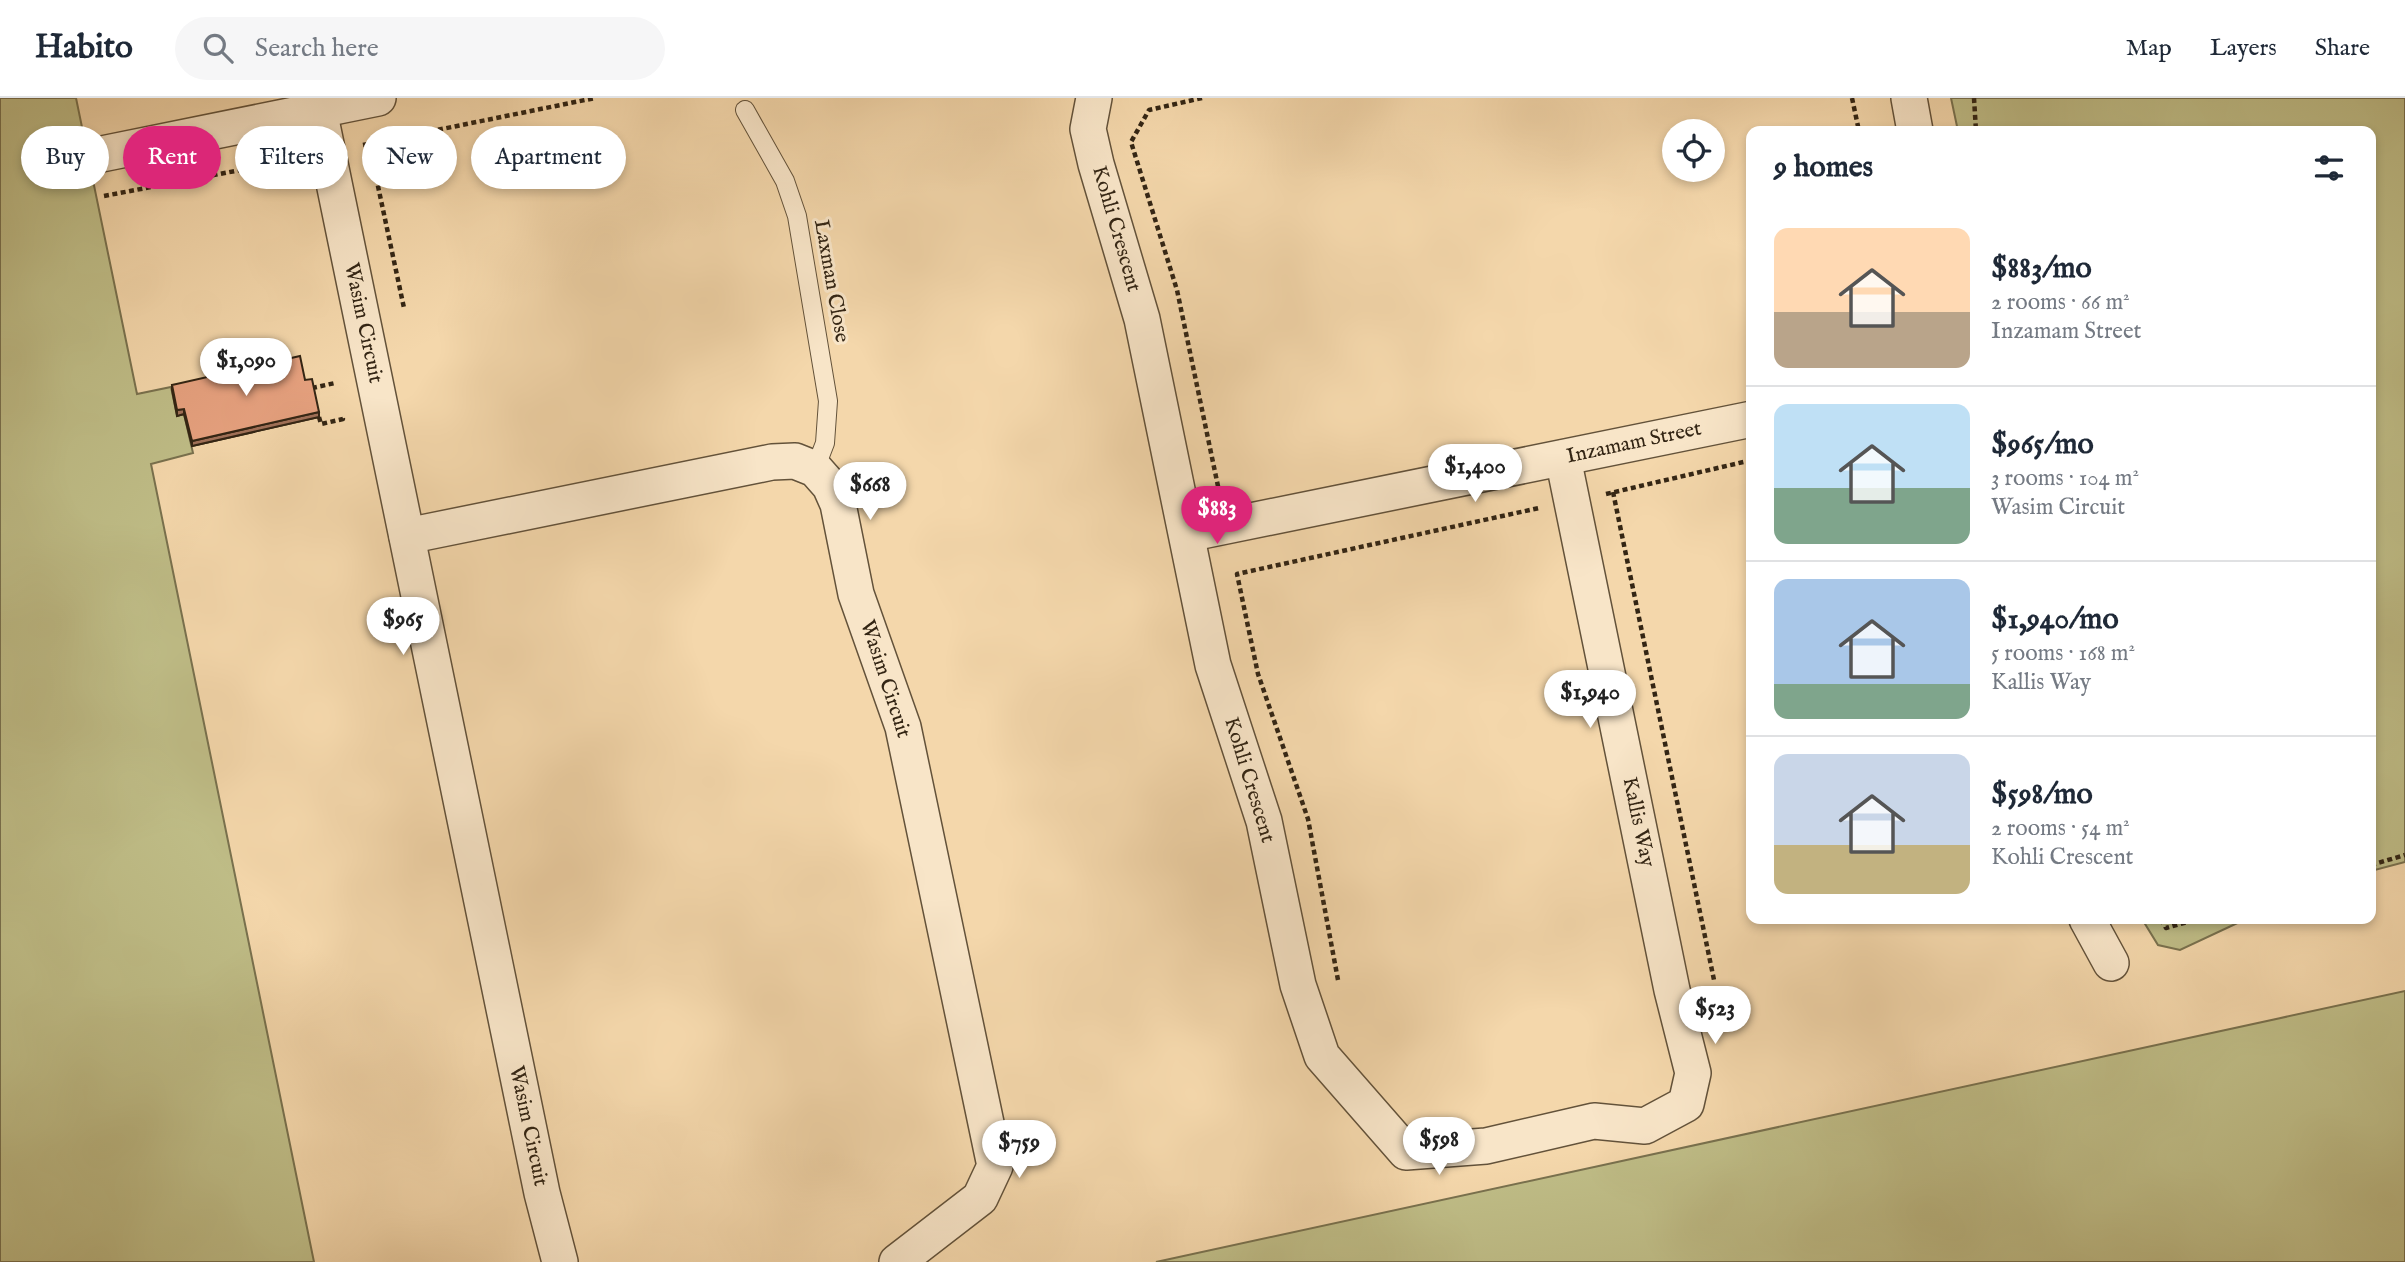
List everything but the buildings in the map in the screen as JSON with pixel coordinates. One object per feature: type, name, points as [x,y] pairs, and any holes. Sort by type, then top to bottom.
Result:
[{"type":"street","points":[[109,153],[378,98]]},
{"type":"street","name":"Kohli Crescent","points":[[1094,98],[1088,129],[1142,319],[1213,664],[1264,821],[1298,985],[1322,1056],[1406,1152],[1486,1146],[1594,1121],[1644,1126],[1686,1104]]},
{"type":"street","points":[[1909,98],[1914,126]]},
{"type":"street","name":"Wasim Circuit","points":[[319,110],[536,1166],[559,1262]]},
{"type":"street","name":"Inzamam Street","points":[[1186,534],[1746,420]]},
{"type":"street","name":"Kallis Way","points":[[1563,458],[1672,990],[1693,1073],[1686,1104]]},
{"type":"street","points":[[407,536],[772,462],[795,461],[815,469]]},
{"type":"street","name":"Wasim Circuit","points":[[815,469],[830,486],[838,504],[856,594],[903,727],[995,1166],[980,1198],[897,1262]]},
{"type":"street","points":[[2090,924],[2111,963]]},
{"type":"lane","name":"Laxman Close","points":[[745,110],[785,181],[797,216],[828,401],[825,443],[815,469]]},
{"type":"path","points":[[1202,98],[1149,110],[1131,142],[1177,290],[1258,674],[1308,819],[1338,980]]},
{"type":"path","points":[[1852,98],[1858,126]]},
{"type":"path","points":[[1975,98],[1976,126]]},
{"type":"path","points":[[379,189],[404,308]]},
{"type":"path","points":[[334,375],[338,395]]},
{"type":"path","points":[[312,388],[335,383]]},
{"type":"path","points":[[319,417],[321,424],[343,419],[341,407]]},
{"type":"path","points":[[1237,573],[1746,461]]},
{"type":"path","points":[[1613,492],[1714,980]]},
{"type":"path","points":[[2376,864],[2405,855]]},
{"type":"path","points":[[2164,924],[2166,929],[2182,924]]},
{"type":"shaded area","points":[[0,98],[76,98],[82,126],[21,126],[21,189],[95,189],[137,394],[171,387],[177,415],[184,414],[193,453],[151,464],[314,1262],[0,1262]]},
{"type":"shaded area","points":[[1951,98],[2405,98],[2405,862],[2376,870],[2376,126],[1957,126]]},
{"type":"shaded area","points":[[2145,924],[2235,924],[2180,950],[2158,945]]},
{"type":"shaded area","points":[[2405,991],[2405,1262],[1156,1262]]}]
